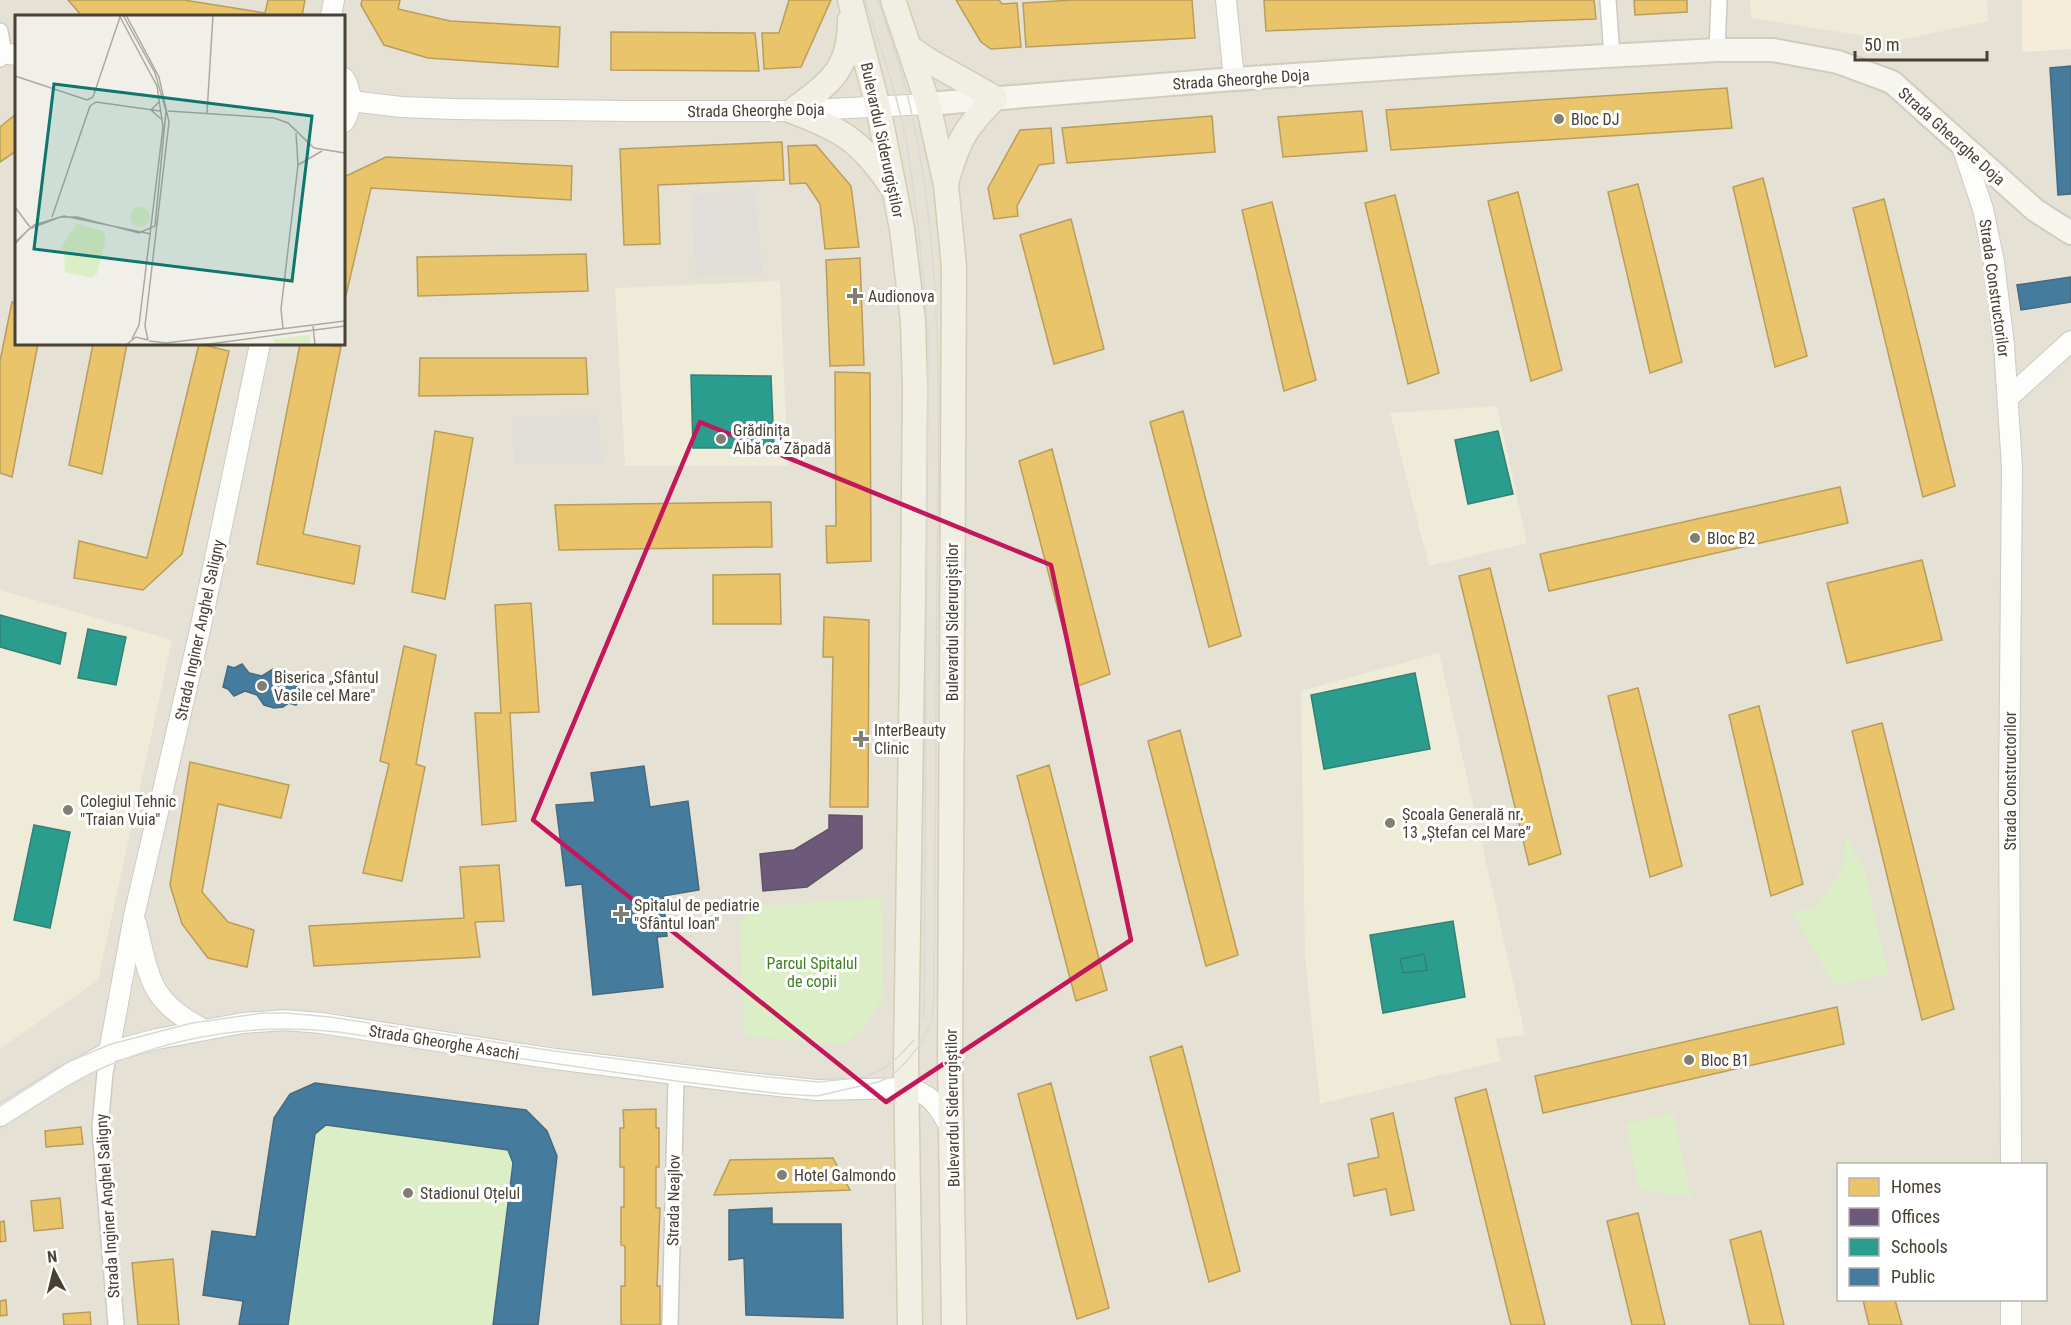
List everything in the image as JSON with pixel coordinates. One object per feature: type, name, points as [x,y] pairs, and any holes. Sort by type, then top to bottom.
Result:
[{"type":"main road","name":"Bulevardul Siderurgiștilor","points":[[849,0],[878,107],[895,192],[913,321],[915,389],[906,1088],[910,1325]]},
{"type":"main road","points":[[792,111],[827,84],[843,63],[850,42],[849,0]]},
{"type":"main road","name":"Bulevardul Siderurgiștilor","points":[[893,0],[928,104],[946,185],[954,267],[951,755],[951,1129],[954,1325]]},
{"type":"main road","points":[[910,48],[995,98],[975,118],[958,144],[946,185]]},
{"type":"main road","name":"Strada Gheorghe Doja","points":[[928,104],[1234,79],[1612,56],[1717,50],[1791,52],[1838,62],[1892,82],[2036,210],[2071,233]]},
{"type":"main road","points":[[792,111],[821,122],[856,144],[873,159],[895,192]]},
{"type":"street","points":[[331,15],[334,0]]},
{"type":"street","points":[[1226,0],[1234,79]]},
{"type":"street","points":[[1608,0],[1612,56]]},
{"type":"street","points":[[1717,50],[1719,0]]},
{"type":"street","points":[[0,31],[5,55]]},
{"type":"street","points":[[345,80],[351,100],[345,120]]},
{"type":"street","name":"Strada Gheorghe Doja","points":[[351,100],[401,107],[454,109],[792,111],[928,104]]},
{"type":"street","name":"Strada Constructorilor","points":[[1962,146],[1989,232],[2004,345],[2012,467],[2009,798],[2011,1163]]},
{"type":"street","points":[[2008,398],[2071,341]]},
{"type":"street","name":"Strada Inginer Anghel Saligny","points":[[116,1325],[100,1127],[105,1073],[134,916],[200,630],[260,345]]},
{"type":"street","points":[[134,916],[147,972],[155,991],[180,1015],[203,1029]]},
{"type":"street","name":"Strada Gheorghe Asachi","points":[[0,1116],[59,1079],[109,1052],[203,1029],[275,1021],[321,1023],[484,1049],[678,1075],[817,1090],[906,1088]]},
{"type":"street","name":"Strada Neajlov","points":[[670,1325],[676,1081],[678,1075]]},
{"type":"street","points":[[906,1088],[919,1090],[931,1099],[951,1129]]},
{"type":"street","points":[[2011,1301],[2011,1325]]},
{"type":"highlighted area","points":[[700,422],[1051,565],[1131,940],[886,1102],[533,820]]},
{"type":"shaded area","points":[[0,0],[2071,0],[2071,1325],[0,1325]]},
{"type":"shaded area","points":[[1750,0],[1987,0],[1988,21],[1897,41],[1751,18]]},
{"type":"shaded area","points":[[2022,0],[2071,0],[2071,49],[2022,52]]},
{"type":"shaded area","points":[[755,190],[762,273],[696,277],[691,194]]},
{"type":"shaded area","points":[[780,281],[788,466],[625,466],[615,288]]},
{"type":"shaded area","points":[[1497,406],[1527,543],[1429,566],[1390,413]]},
{"type":"shaded area","points":[[598,415],[602,463],[514,464],[512,417]]},
{"type":"shaded area","name":"Colegiul Tehnic \"Traian Vuia\"","points":[[0,590],[172,640],[98,980],[0,1049]]},
{"type":"shaded area","name":"Școala Generală nr. 13 „Ștefan cel Mare”","points":[[1439,653],[1525,1035],[1496,1039],[1501,1061],[1320,1104],[1305,955],[1301,691]]},
{"type":"green space","points":[[1846,835],[1865,872],[1888,975],[1834,985],[1792,912],[1816,908],[1843,867]]},
{"type":"green space","name":"Parcul Spitalul de copii","points":[[881,898],[883,993],[866,1027],[842,1045],[745,1036],[740,924],[756,906]]},
{"type":"green space","name":"Stadionul Oțelul","points":[[315,1083],[526,1110],[547,1131],[557,1156],[538,1325],[239,1325],[243,1301],[203,1295],[212,1231],[256,1237],[274,1118],[290,1094]]},
{"type":"green space","points":[[1673,1113],[1691,1197],[1639,1189],[1626,1124]]},
{"type":"building: Homes","points":[[68,0],[184,0],[265,13],[268,0],[305,0],[302,15],[81,15]]},
{"type":"building: Homes","points":[[362,0],[400,0],[398,9],[450,21],[560,27],[558,67],[428,58],[384,45],[361,5]]},
{"type":"building: Homes","points":[[789,0],[831,0],[801,67],[764,69],[762,33],[779,33]]},
{"type":"building: Homes","points":[[956,0],[999,0],[1002,4],[1017,3],[1021,47],[991,49],[981,42]]},
{"type":"building: Homes","points":[[1074,0],[1192,0],[1195,38],[1026,47],[1023,3]]},
{"type":"building: Homes","points":[[1264,0],[1594,0],[1596,19],[1266,31]]},
{"type":"building: Homes","points":[[1634,0],[1687,0],[1687,12],[1635,15]]},
{"type":"building: Homes","points":[[611,32],[755,33],[759,71],[611,70]]},
{"type":"building: Homes","name":"Bloc DJ","points":[[1727,88],[1732,128],[1391,150],[1386,110]]},
{"type":"building: Homes","points":[[1362,111],[1367,151],[1283,157],[1278,117]]},
{"type":"building: Homes","points":[[15,115],[15,152],[0,162],[0,127]]},
{"type":"building: Homes","points":[[1212,116],[1215,152],[1067,163],[1062,128]]},
{"type":"building: Homes","points":[[1051,128],[1054,163],[1039,165],[1017,206],[1018,216],[994,219],[988,188],[1020,130]]},
{"type":"building: Homes","points":[[782,142],[784,180],[658,185],[660,244],[624,245],[620,149]]},
{"type":"building: Homes","points":[[816,145],[851,186],[859,247],[825,249],[820,204],[806,183],[790,184],[788,146]]},
{"type":"building: Homes","points":[[386,157],[572,166],[571,200],[371,188],[345,300],[345,177]]},
{"type":"building: Homes","points":[[1763,178],[1807,356],[1775,367],[1733,187]]},
{"type":"building: Homes","points":[[1638,184],[1682,362],[1650,373],[1608,192]]},
{"type":"building: Homes","points":[[1518,192],[1562,370],[1531,381],[1488,201]]},
{"type":"building: Homes","points":[[1395,195],[1439,373],[1408,384],[1365,203]]},
{"type":"building: Homes","points":[[1884,199],[1955,486],[1923,497],[1853,208]]},
{"type":"building: Homes","points":[[1272,202],[1316,380],[1284,391],[1242,210]]},
{"type":"building: Homes","points":[[1071,219],[1104,349],[1054,364],[1020,235]]},
{"type":"building: Homes","points":[[586,254],[588,291],[418,296],[417,257]]},
{"type":"building: Homes","points":[[860,258],[864,365],[830,366],[826,260]]},
{"type":"building: Homes","points":[[12,302],[15,303],[15,345],[38,345],[12,477],[0,473],[0,361]]},
{"type":"building: Homes","points":[[93,345],[127,345],[102,474],[69,465]]},
{"type":"building: Homes","points":[[199,345],[229,351],[182,554],[143,590],[74,578],[79,541],[147,558]]},
{"type":"building: Homes","points":[[300,345],[341,347],[303,534],[360,546],[354,584],[257,564]]},
{"type":"building: Homes","points":[[420,358],[586,358],[588,394],[419,396]]},
{"type":"building: Homes","points":[[835,372],[870,373],[871,561],[827,563],[826,526],[836,526]]},
{"type":"building: Homes","points":[[1183,411],[1241,636],[1209,647],[1150,422]]},
{"type":"building: Homes","points":[[435,431],[473,438],[445,599],[412,592]]},
{"type":"building: Homes","points":[[1052,449],[1110,674],[1078,686],[1019,461]]},
{"type":"building: Homes","name":"Bloc B2","points":[[1840,487],[1848,523],[1549,591],[1540,554]]},
{"type":"building: Homes","points":[[771,502],[772,547],[559,550],[555,505]]},
{"type":"building: Homes","points":[[1922,560],[1942,640],[1847,663],[1827,583]]},
{"type":"building: Homes","points":[[1490,568],[1561,854],[1529,865],[1459,576]]},
{"type":"building: Homes","points":[[780,574],[781,624],[713,624],[713,575]]},
{"type":"building: Homes","points":[[531,603],[539,712],[510,713],[516,821],[482,825],[475,713],[501,713],[495,605]]},
{"type":"building: Homes","points":[[824,617],[869,620],[868,807],[830,807],[833,657],[823,657]]},
{"type":"building: Homes","points":[[404,646],[436,655],[416,764],[425,767],[402,881],[363,873],[389,764],[380,761]]},
{"type":"building: Homes","points":[[1638,688],[1682,866],[1650,877],[1608,696]]},
{"type":"building: Homes","points":[[1759,706],[1803,884],[1771,896],[1729,715]]},
{"type":"building: Homes","points":[[1882,723],[1954,1009],[1922,1020],[1852,731]]},
{"type":"building: Homes","points":[[1180,730],[1238,955],[1206,966],[1148,741]]},
{"type":"building: Homes","points":[[190,762],[289,785],[281,818],[218,804],[202,892],[228,922],[254,930],[247,967],[208,958],[182,924],[170,885]]},
{"type":"building: Homes","points":[[1049,765],[1107,990],[1076,1001],[1017,776]]},
{"type":"building: Homes","points":[[499,865],[504,921],[475,922],[480,957],[314,966],[309,926],[464,918],[460,867]]},
{"type":"building: Homes","name":"Bloc B1","points":[[1837,1007],[1844,1044],[1543,1113],[1535,1076]]},
{"type":"building: Homes","points":[[1182,1046],[1240,1271],[1209,1282],[1150,1057]]},
{"type":"building: Homes","points":[[1051,1083],[1109,1308],[1077,1319],[1018,1094]]},
{"type":"building: Homes","points":[[1486,1089],[1545,1325],[1511,1325],[1455,1098]]},
{"type":"building: Homes","points":[[656,1109],[656,1128],[659,1128],[656,1208],[660,1208],[657,1286],[660,1286],[660,1325],[625,1325],[621,1324],[621,1286],[625,1286],[625,1246],[621,1245],[624,1167],[620,1167],[620,1128],[624,1128],[623,1110]]},
{"type":"building: Homes","points":[[1393,1113],[1414,1210],[1391,1215],[1386,1189],[1354,1196],[1348,1164],[1379,1157],[1371,1119]]},
{"type":"building: Homes","points":[[81,1127],[83,1144],[46,1147],[45,1131]]},
{"type":"building: Homes","name":"Hotel Galmondo","points":[[833,1158],[850,1190],[714,1195],[730,1160]]},
{"type":"building: Homes","points":[[60,1198],[63,1228],[34,1231],[31,1201]]},
{"type":"building: Homes","points":[[1638,1213],[1665,1325],[1632,1325],[1607,1221]]},
{"type":"building: Homes","points":[[4,1221],[6,1241],[0,1242],[0,1222]]},
{"type":"building: Homes","points":[[1761,1231],[1784,1325],[1750,1325],[1730,1240]]},
{"type":"building: Homes","points":[[173,1259],[179,1325],[138,1325],[132,1263]]},
{"type":"building: Homes","points":[[6,1300],[7,1315],[0,1316],[0,1301]]},
{"type":"building: Homes","points":[[1863,1301],[1895,1301],[1902,1325],[1869,1325]]},
{"type":"building: Homes","points":[[90,1312],[91,1325],[64,1325],[63,1314]]},
{"type":"building: Offices","points":[[829,815],[862,816],[862,848],[807,887],[763,891],[760,854],[794,850],[829,829]]},
{"type":"building: Schools","points":[[691,375],[771,376],[774,448],[693,448]]},
{"type":"building: Schools","points":[[1498,431],[1513,494],[1468,504],[1455,440]]},
{"type":"building: Schools","points":[[0,615],[66,633],[60,664],[0,647]]},
{"type":"building: Schools","points":[[88,629],[126,637],[116,685],[78,678]]},
{"type":"building: Schools","points":[[1415,673],[1430,749],[1324,769],[1311,695]]},
{"type":"building: Schools","points":[[34,825],[70,832],[50,928],[14,920]]},
{"type":"building: Schools","points":[[1453,921],[1465,997],[1383,1013],[1370,935]],"holes":[[[1424,954],[1427,970],[1403,973],[1400,959]]]},
{"type":"building: Schools","points":[[1424,954],[1427,970],[1403,973],[1400,959]]},
{"type":"building: Public","points":[[2071,66],[2071,194],[2058,195],[2050,68]]},
{"type":"building: Public","points":[[2071,277],[2071,302],[2021,310],[2017,285]]},
{"type":"building: Public","name":"Biserica „Sfântul Vasile cel Mare\"","points":[[242,664],[249,673],[262,676],[273,669],[283,670],[291,676],[294,682],[302,684],[302,695],[296,705],[289,703],[283,707],[274,708],[264,705],[257,695],[245,691],[234,696],[223,687],[228,666],[234,668]]},
{"type":"building: Public","points":[[644,766],[650,807],[688,801],[699,890],[663,896],[667,936],[657,937],[663,987],[593,995],[582,884],[566,886],[556,805],[595,802],[591,773]]},
{"type":"building: Public","points":[[315,1083],[526,1110],[547,1131],[557,1156],[538,1325],[493,1325],[513,1163],[508,1150],[326,1125],[315,1134],[288,1325],[239,1325],[243,1301],[203,1295],[212,1231],[256,1237],[274,1118],[290,1094]]},
{"type":"building: Public","points":[[772,1208],[772,1224],[841,1224],[843,1318],[746,1315],[744,1258],[729,1260],[729,1210]]},
{"type":"tram line","points":[[865,0],[893,87],[906,140],[919,238],[928,336],[924,1019]]},
{"type":"tram line","points":[[0,1129],[66,1087],[107,1066],[135,1055],[191,1039],[249,1031],[279,1029],[338,1032],[676,1081],[817,1096],[878,1082],[890,1077],[922,1042],[932,1020],[934,994],[939,463],[937,342],[929,223],[921,164],[907,93],[878,0]]},
{"type":"tram line","points":[[0,1106],[68,1062],[111,1044],[192,1023],[263,1013],[330,1017],[554,1051],[818,1082],[865,1077],[884,1068],[914,1040]]},
{"type":"place","name":"Bloc DJ","points":[[1559,119]]},
{"type":"place","name":"Audionova","points":[[855,296]]},
{"type":"place","name":"Grădinița Albă ca Zăpadă","points":[[721,439]]},
{"type":"place","name":"Bloc B2","points":[[1695,538]]},
{"type":"place","name":"Biserica „Sfântul Vasile cel Mare\"","points":[[262,686]]},
{"type":"place","name":"InterBeauty Clinic","points":[[861,739]]},
{"type":"place","name":"Colegiul Tehnic \"Traian Vuia\"","points":[[68,810]]},
{"type":"place","name":"Școala Generală nr. 13 „Ștefan cel Mare”","points":[[1390,823]]},
{"type":"place","name":"Spitalul de pediatrie \"Sfântul Ioan\"","points":[[621,914]]},
{"type":"place","name":"Bloc B1","points":[[1689,1060]]},
{"type":"place","name":"Hotel Galmondo","points":[[782,1175]]},
{"type":"place","name":"Stadionul Oțelul","points":[[408,1193]]}]
